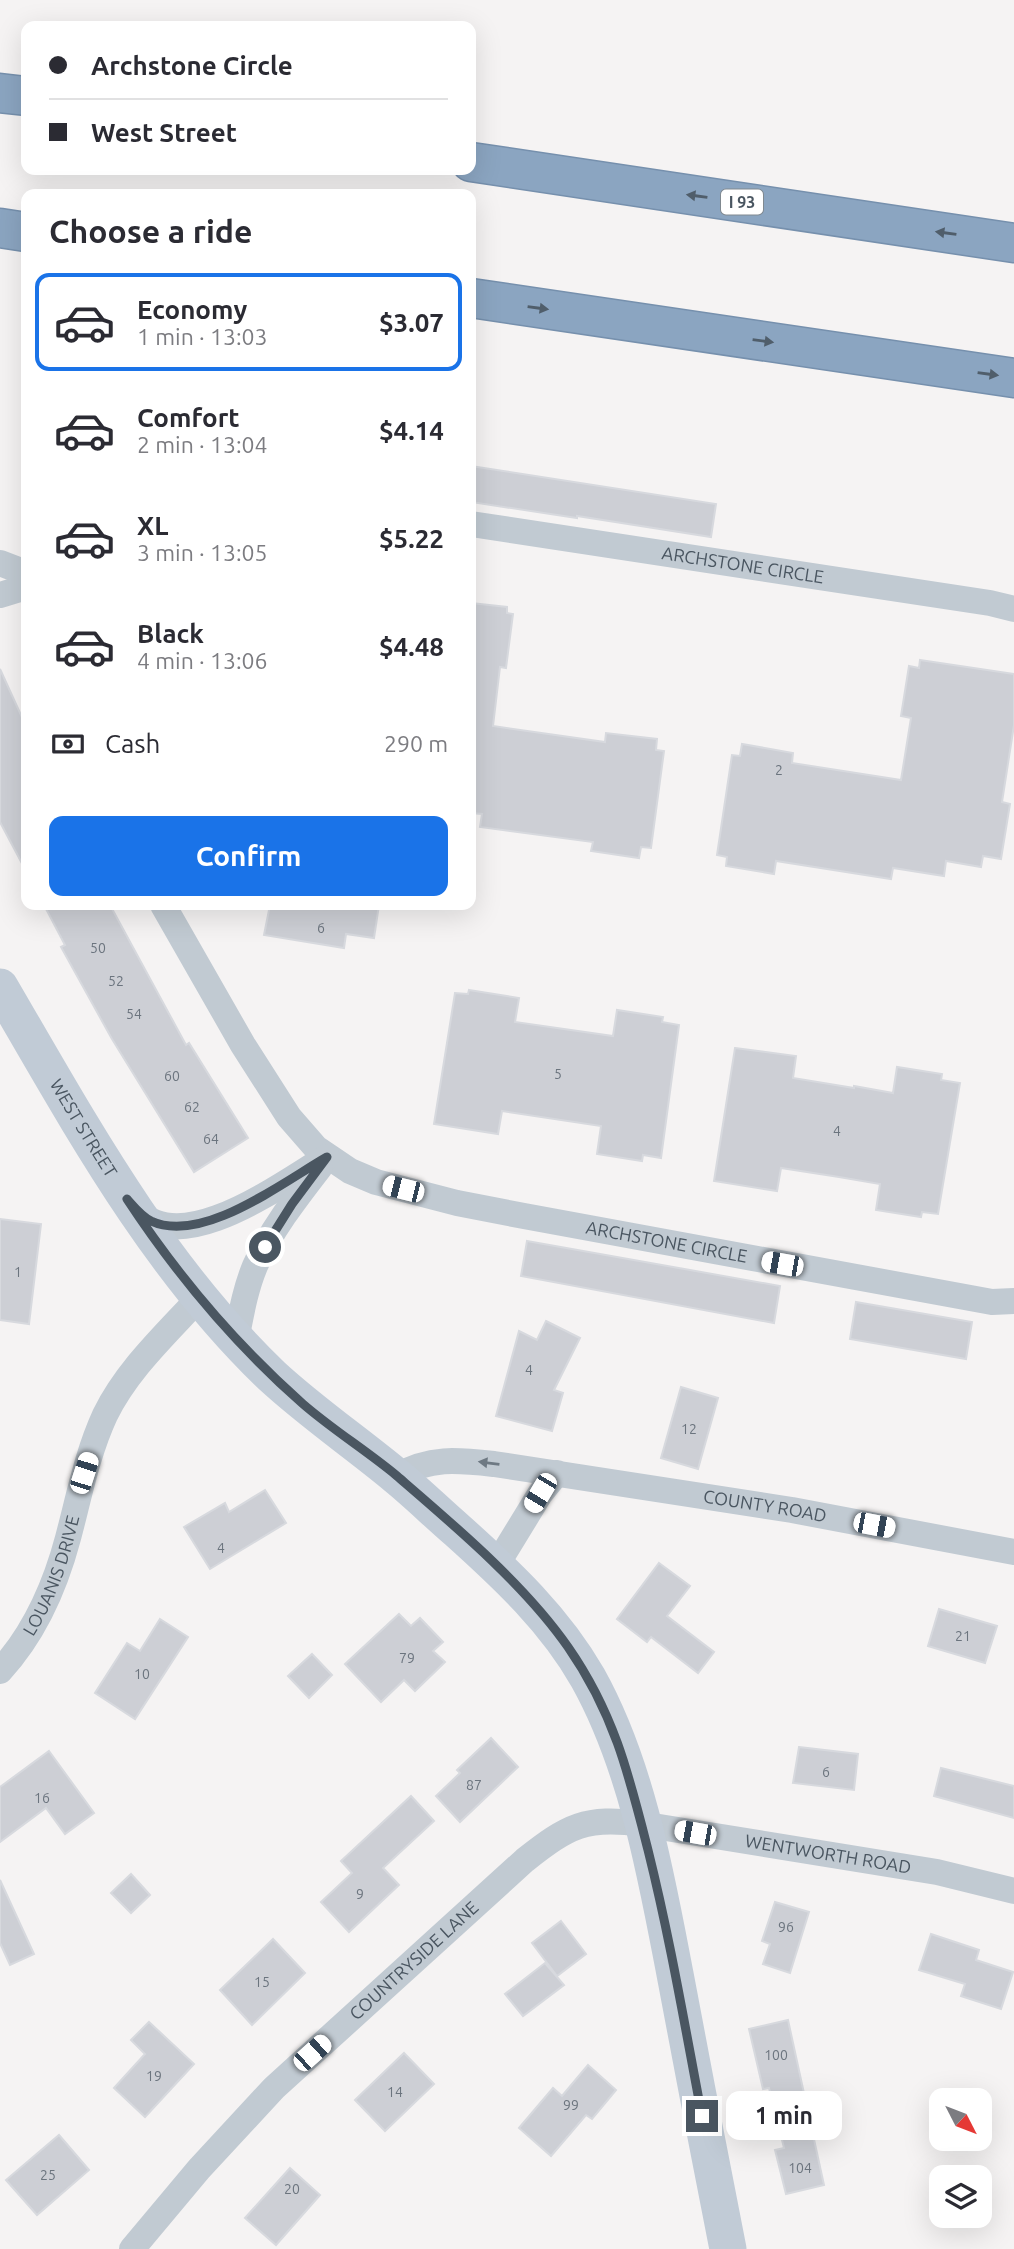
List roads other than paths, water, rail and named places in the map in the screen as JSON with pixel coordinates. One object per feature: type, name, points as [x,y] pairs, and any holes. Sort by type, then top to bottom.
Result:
[{"type":"highway","points":[[0,93],[21,95]]},
{"type":"highway","name":"I 93","points":[[476,163],[1014,243]]},
{"type":"highway","points":[[0,228],[21,231]]},
{"type":"highway","points":[[476,299],[1014,378]]},
{"type":"main road","name":"WEST STREET","points":[[0,987],[127,1199],[165,1255],[199,1298],[236,1340],[305,1406],[397,1476],[496,1566],[539,1609],[569,1647],[585,1674],[619,1743],[642,1824],[666,1929],[727,2249]]},
{"type":"street","name":"ARCHSTONE CIRCLE","points":[[476,525],[990,603],[1014,609]]},
{"type":"street","points":[[0,564],[21,571]]},
{"type":"street","points":[[0,595],[21,589]]},
{"type":"street","name":"ARCHSTONE CIRCLE","points":[[166,910],[201,973],[297,1128],[327,1157],[350,1171],[376,1182],[457,1203],[992,1302],[1014,1301]]},
{"type":"street","points":[[127,1199],[154,1223],[176,1227],[194,1225],[222,1217],[327,1157]]},
{"type":"street","points":[[236,1340],[246,1293],[260,1257],[292,1204],[327,1157]]},
{"type":"street","name":"LOUANIS DRIVE","points":[[0,1671],[31,1629],[51,1590],[78,1493],[104,1417],[115,1397],[145,1357],[199,1298]]},
{"type":"street","name":"COUNTY ROAD","points":[[397,1476],[415,1466],[436,1461],[466,1461],[792,1510],[1014,1552]]},
{"type":"street","points":[[496,1566],[540,1493],[557,1473]]},
{"type":"street","name":"COUNTRYSIDE LANE","points":[[132,2249],[199,2169],[274,2088],[524,1860],[562,1833],[587,1822],[612,1819],[642,1824]]},
{"type":"street","name":"WENTWORTH ROAD","points":[[642,1824],[937,1872],[1014,1891]]}]
